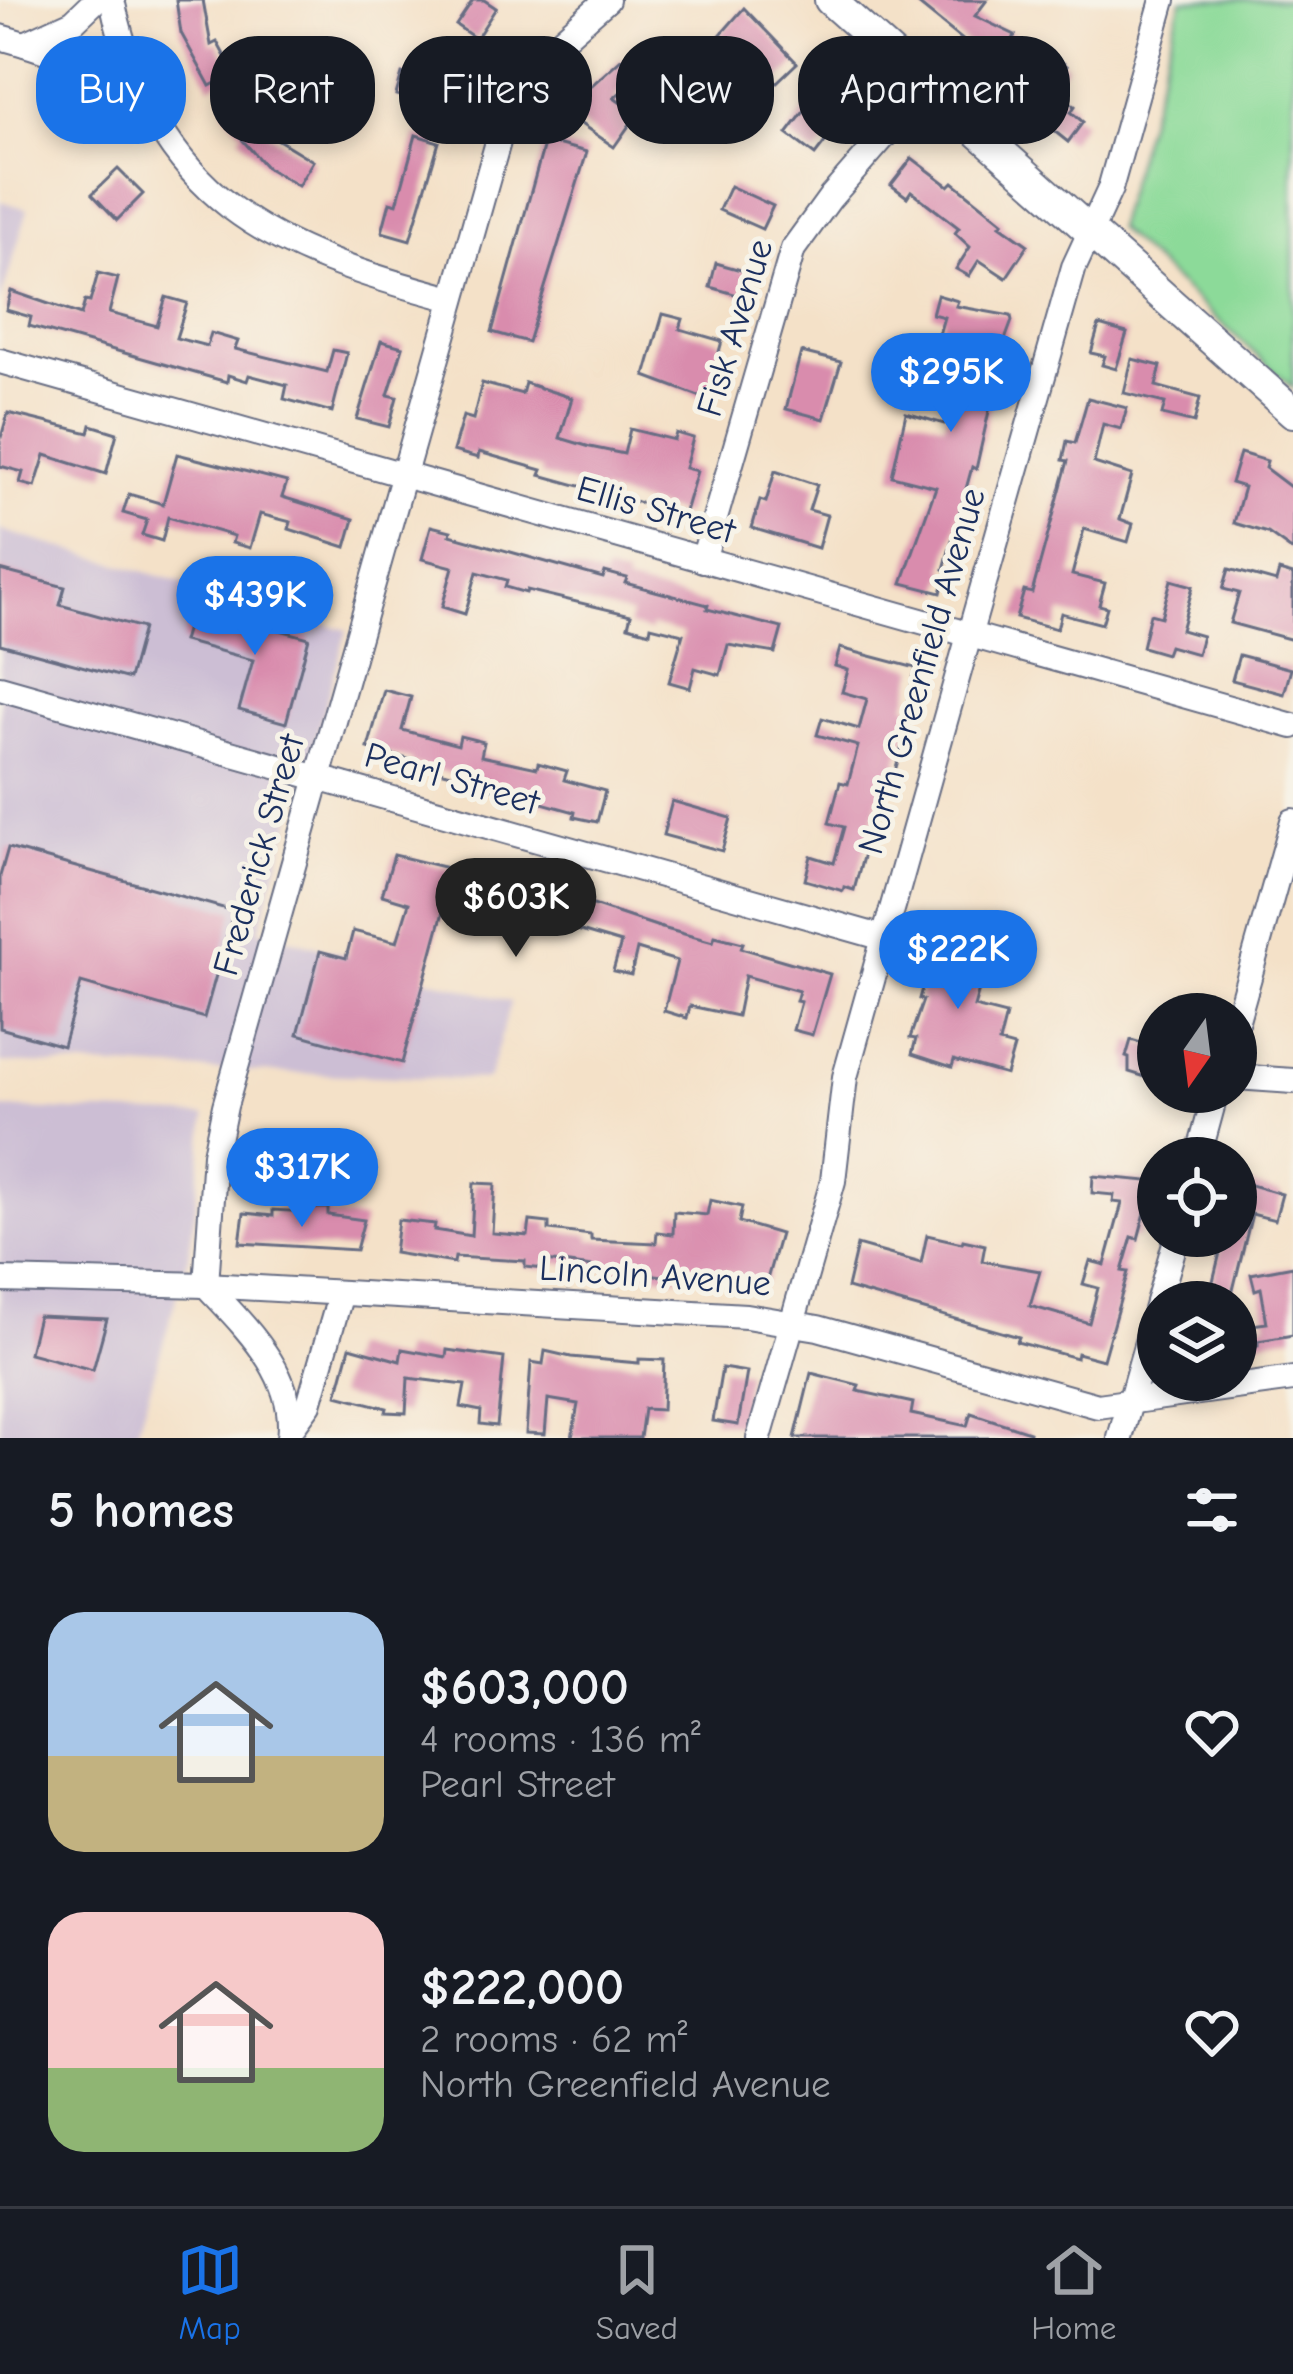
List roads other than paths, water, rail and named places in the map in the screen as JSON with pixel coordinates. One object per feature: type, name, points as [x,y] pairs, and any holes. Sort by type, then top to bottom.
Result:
[{"type":"main road","points":[[830,0],[870,36]]},
{"type":"main road","points":[[991,144],[1293,412]]},
{"type":"street","points":[[12,40],[73,22],[96,0]]},
{"type":"street","points":[[112,0],[121,36]]},
{"type":"street","name":"Frederick Street","points":[[206,1286],[220,1128],[514,89],[526,71],[607,0]]},
{"type":"street","name":"North Greenfield Avenue","points":[[759,1438],[833,1181],[845,1077],[884,938],[1074,267],[1111,189],[1163,0]]},
{"type":"street","points":[[173,144],[208,188],[271,235],[332,264],[453,299]]},
{"type":"street","name":"Fisk Avenue","points":[[703,560],[793,249],[877,144]]},
{"type":"street","name":"Ellis Street","points":[[0,361],[1293,726]]},
{"type":"street","name":"Pearl Street","points":[[0,688],[884,938]]},
{"type":"street","points":[[1244,993],[1293,821]]},
{"type":"street","points":[[1257,1078],[1293,1081]]},
{"type":"street","name":"Lincoln Avenue","points":[[0,1280],[341,1293],[792,1322],[1098,1406],[1293,1378]]},
{"type":"street","points":[[206,1286],[278,1375],[290,1434]]},
{"type":"street","points":[[290,1434],[309,1404],[341,1293]]},
{"type":"street","points":[[1120,1438],[1137,1378]]}]
